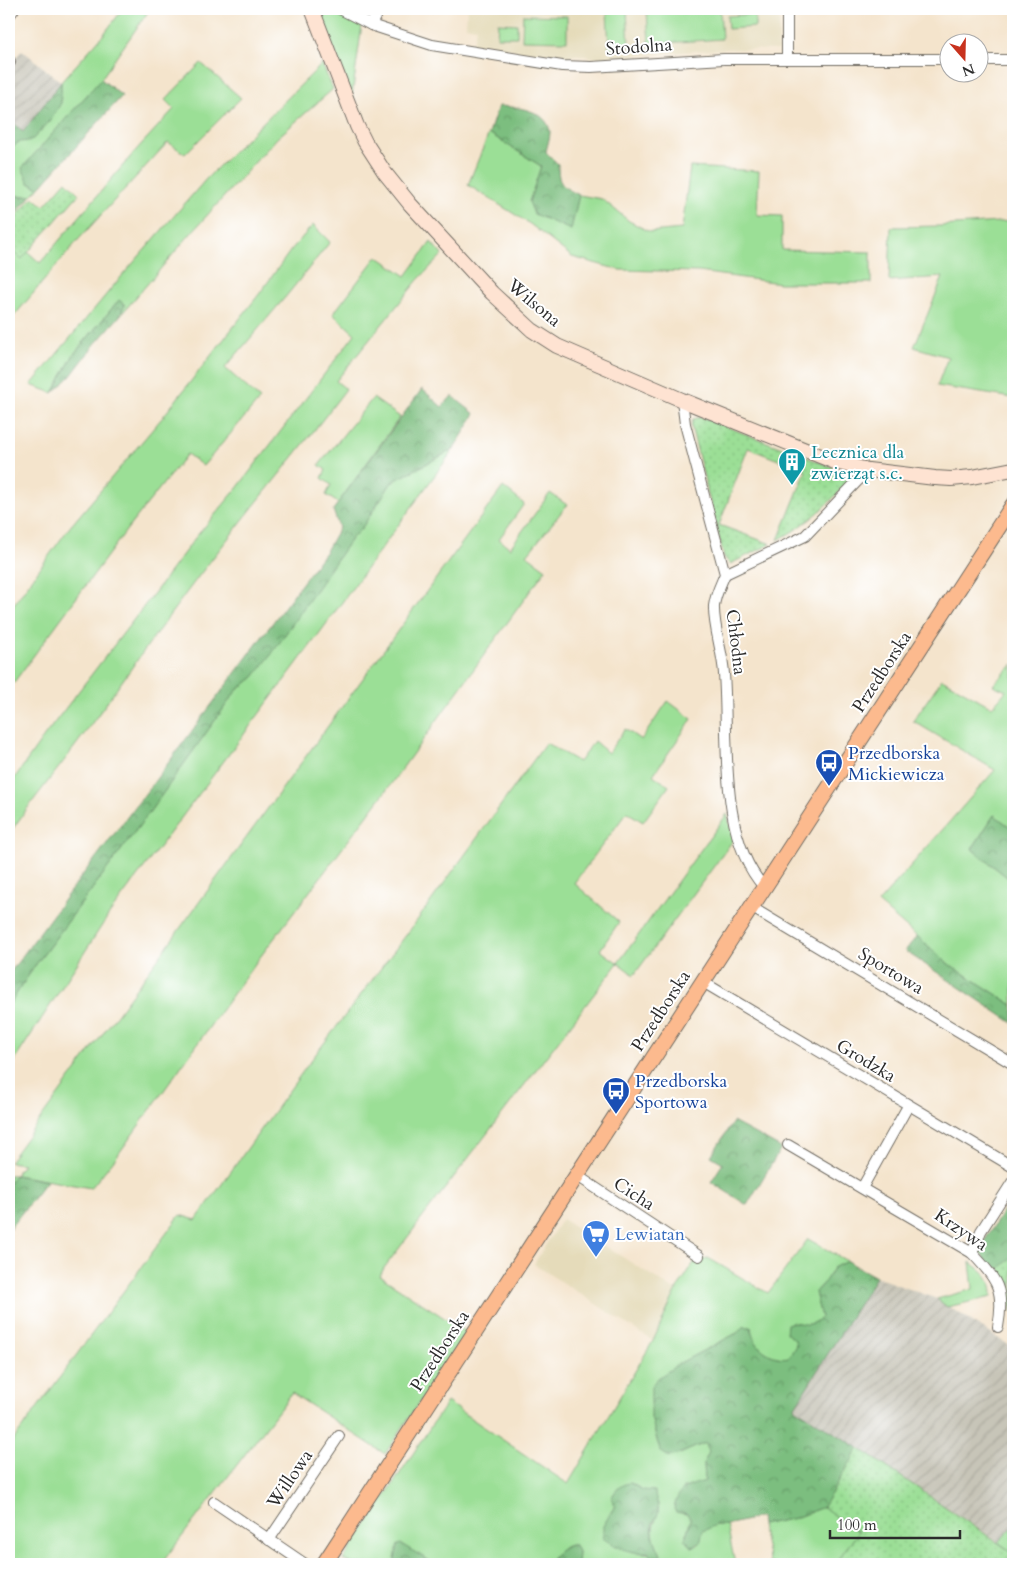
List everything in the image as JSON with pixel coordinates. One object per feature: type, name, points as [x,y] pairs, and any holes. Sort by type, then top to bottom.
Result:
[{"type":"main road","name":"Przedborska","points":[[324,1564],[1013,505]]},
{"type":"street","points":[[9,16],[14,9]]},
{"type":"street","name":"Stodolna","points":[[340,9],[371,24],[432,45],[562,66],[590,67],[724,58],[940,59]]},
{"type":"street","points":[[371,24],[379,9]]},
{"type":"street","points":[[787,9],[787,58]]},
{"type":"street","name":"Wilsona","points":[[316,11],[357,126],[376,160],[410,204],[492,293],[532,330],[544,338],[570,352],[682,400],[835,462],[868,470],[951,479],[1013,469]]},
{"type":"street","points":[[990,60],[1013,60]]},
{"type":"street","points":[[682,400],[685,424],[725,574],[805,536],[868,470]]},
{"type":"street","name":"Chłodna","points":[[725,574],[714,609],[724,673],[730,803],[744,852],[757,879],[764,887]]},
{"type":"street","name":"Sportowa","points":[[751,907],[1013,1064]]},
{"type":"street","name":"Grodzka","points":[[703,982],[1013,1167]]},
{"type":"street","points":[[862,1188],[908,1106]]},
{"type":"street","name":"Krzywa","points":[[788,1145],[972,1253],[994,1277],[1000,1292],[998,1327]]},
{"type":"street","name":"Cicha","points":[[576,1175],[700,1256]]},
{"type":"street","points":[[972,1253],[981,1231],[1013,1181]]},
{"type":"street","name":"Willowa","points":[[269,1540],[339,1436]]},
{"type":"street","points":[[214,1502],[305,1564]]},
{"type":"shaded area","points":[[467,9],[780,9],[778,50],[727,49],[596,58],[577,55],[569,57],[508,49],[473,44],[476,28],[466,26]]},
{"type":"shaded area","points":[[22,50],[61,82],[23,132],[9,119],[9,66]]},
{"type":"shaded area","points":[[562,1219],[676,1291],[653,1341],[534,1264]]},
{"type":"shaded area","points":[[876,1277],[937,1299],[1013,1348],[1013,1527],[998,1542],[859,1448],[794,1408]]},
{"type":"green space","points":[[123,9],[150,9],[101,79],[67,119],[29,183],[39,188],[31,196],[9,196],[9,151],[61,103],[61,82],[103,35]]},
{"type":"green space","points":[[720,9],[722,39],[649,44],[647,10]]},
{"type":"green space","points":[[627,10],[629,47],[609,48],[607,11]]},
{"type":"green space","points":[[331,11],[362,25],[352,96],[322,22],[324,15]]},
{"type":"green space","points":[[755,14],[755,27],[728,29],[727,16]]},
{"type":"green space","points":[[523,15],[567,16],[567,41],[522,40]]},
{"type":"green space","points":[[498,23],[517,24],[517,37],[497,37]]},
{"type":"green space","points":[[201,63],[241,98],[185,154],[168,142],[79,239],[9,322],[9,248],[22,258],[28,252],[40,263],[137,149],[174,109],[165,100]]},
{"type":"green space","points":[[322,64],[333,89],[277,138],[119,317],[124,305],[119,300],[74,354],[53,393],[31,385],[207,178]]},
{"type":"green space","points":[[101,79],[122,96],[39,188],[29,183],[22,168]]},
{"type":"green space","points":[[61,82],[61,103],[51,120],[31,141],[18,142],[9,151],[9,119],[23,132]]},
{"type":"green space","points":[[498,106],[530,111],[543,118],[548,124],[550,134],[546,152],[558,164],[560,180],[564,187],[579,195],[571,230],[534,214],[529,202],[541,166],[489,133]]},
{"type":"green space","points":[[489,133],[541,166],[529,202],[570,230],[579,195],[602,199],[629,221],[650,232],[682,229],[690,167],[759,171],[757,215],[782,216],[782,250],[871,252],[871,283],[780,283],[699,272],[620,270],[572,257],[530,224],[468,185]]},
{"type":"green space","points":[[66,181],[79,194],[22,259],[9,248],[9,224],[33,197],[44,206]]},
{"type":"green space","points":[[9,196],[31,196],[9,221]]},
{"type":"green space","points":[[1013,221],[1013,398],[937,386],[948,357],[914,347],[943,277],[889,281],[891,227]]},
{"type":"green space","points":[[313,225],[330,242],[225,368],[260,399],[203,466],[187,454],[128,528],[9,689],[9,611],[69,528],[162,418],[260,293],[291,250]]},
{"type":"green space","points":[[431,242],[442,255],[417,281],[336,381],[346,389],[201,573],[9,834],[9,786],[45,735],[195,538],[235,491],[355,334],[333,314],[377,256],[406,276]]},
{"type":"green space","points":[[119,300],[125,305],[119,317],[95,344],[70,377],[53,393],[74,354]]},
{"type":"green space","points":[[422,389],[442,407],[452,396],[475,414],[454,449],[392,482],[361,529],[351,539],[271,655],[254,677],[236,691],[151,810],[34,967],[9,1005],[9,974],[326,551],[339,528],[333,510]]},
{"type":"green space","points":[[373,398],[400,417],[338,503],[326,495],[331,485],[322,478],[326,470],[319,465]]},
{"type":"green space","points":[[701,417],[853,475],[819,512],[778,540],[806,471],[748,448],[719,525],[771,544],[730,564],[724,557],[691,426],[693,419]]},
{"type":"green space","points":[[454,449],[313,642],[110,913],[9,1069],[9,1005],[34,967],[151,810],[236,691],[254,677],[351,539],[361,529],[392,482]]},
{"type":"green space","points":[[503,487],[524,504],[499,539],[510,548],[550,493],[567,505],[527,555],[546,569],[391,784],[251,969],[117,1156],[91,1188],[16,1175],[9,1183],[9,1175],[15,1175],[23,1164],[9,1162]]},
{"type":"green space","points":[[1013,664],[1013,829],[994,815],[972,849],[1013,882],[1013,1005],[950,965],[878,903],[995,770],[913,721],[942,679],[992,707],[1006,691],[993,685]]},
{"type":"green space","points":[[668,701],[692,719],[653,775],[669,786],[643,822],[627,812],[574,883],[619,922],[600,950],[618,963],[384,1268],[380,1276],[466,1332],[385,1454],[292,1393],[161,1564],[9,1564],[9,1446],[180,1215],[196,1220],[309,1063],[413,926],[546,743],[579,762],[594,741],[608,753],[625,729],[641,740]]},
{"type":"green space","points":[[727,814],[734,839],[634,975],[618,963]]},
{"type":"green space","points":[[994,815],[1013,829],[1013,882],[972,849]]},
{"type":"green space","points":[[917,936],[950,965],[1013,1005],[1013,1023],[905,951]]},
{"type":"green space","points":[[733,1122],[781,1148],[747,1205],[711,1182],[723,1163],[711,1156]]},
{"type":"green space","points":[[15,1175],[47,1181],[9,1229],[9,1183]]},
{"type":"green space","points":[[1013,1196],[1013,1256],[999,1269],[992,1268],[978,1251]]},
{"type":"green space","points":[[808,1239],[847,1261],[833,1268],[826,1280],[815,1292],[821,1317],[808,1324],[792,1322],[796,1346],[789,1357],[776,1357],[764,1351],[755,1340],[751,1327],[743,1327],[737,1333],[680,1363],[651,1417],[656,1438],[666,1455],[680,1454],[706,1443],[709,1452],[704,1463],[705,1482],[684,1488],[676,1512],[687,1514],[691,1519],[685,1539],[692,1547],[698,1545],[704,1529],[727,1525],[735,1564],[577,1564],[578,1552],[575,1545],[563,1548],[548,1564],[434,1564],[398,1545],[394,1563],[396,1564],[353,1564],[343,1560],[447,1402],[568,1484],[653,1341],[676,1291],[695,1261],[708,1258],[768,1293]],"holes":[[[631,1483],[649,1494],[657,1502],[658,1510],[653,1535],[661,1555],[622,1548],[609,1515]]]},
{"type":"green space","points":[[1013,1256],[1013,1313],[999,1269]]},
{"type":"green space","points":[[847,1261],[876,1277],[794,1408],[859,1448],[823,1507],[795,1518],[761,1525],[760,1517],[727,1525],[716,1525],[703,1531],[700,1542],[692,1547],[685,1539],[691,1519],[687,1514],[676,1512],[674,1509],[678,1497],[684,1489],[705,1481],[704,1463],[709,1452],[706,1443],[669,1457],[660,1451],[651,1417],[651,1386],[658,1378],[680,1363],[737,1333],[743,1327],[751,1327],[752,1334],[758,1345],[769,1354],[775,1357],[789,1357],[796,1345],[795,1340],[786,1333],[787,1324],[796,1322],[811,1324],[821,1317],[815,1292],[826,1280],[833,1268]]},
{"type":"green space","points":[[970,1262],[987,1276],[991,1285],[992,1297],[947,1307],[937,1299],[973,1289]]},
{"type":"green space","points":[[859,1448],[1013,1553],[1013,1564],[834,1564],[859,1532],[823,1507]]},
{"type":"green space","points":[[630,1483],[642,1490],[655,1491],[658,1512],[652,1531],[661,1555],[658,1559],[651,1557],[648,1552],[624,1550],[603,1538],[603,1526],[615,1506],[612,1497],[619,1487]]},
{"type":"green space","points":[[823,1507],[859,1532],[834,1564],[770,1564],[761,1525],[795,1518]]},
{"type":"green space","points":[[1013,1527],[1013,1553],[998,1542]]},
{"type":"green space","points":[[401,1544],[434,1564],[394,1563],[398,1545]]},
{"type":"green space","points":[[570,1545],[575,1545],[578,1552],[577,1564],[548,1564],[558,1551]]},
{"type":"place","name":"Lecznica dla zwierząt s.c.","points":[[792,486]]},
{"type":"place","name":"Przedborska Mickiewicza","points":[[829,787]]},
{"type":"place","name":"Przedborska Sportowa","points":[[616,1115]]},
{"type":"place","name":"Lewiatan","points":[[596,1258]]}]
